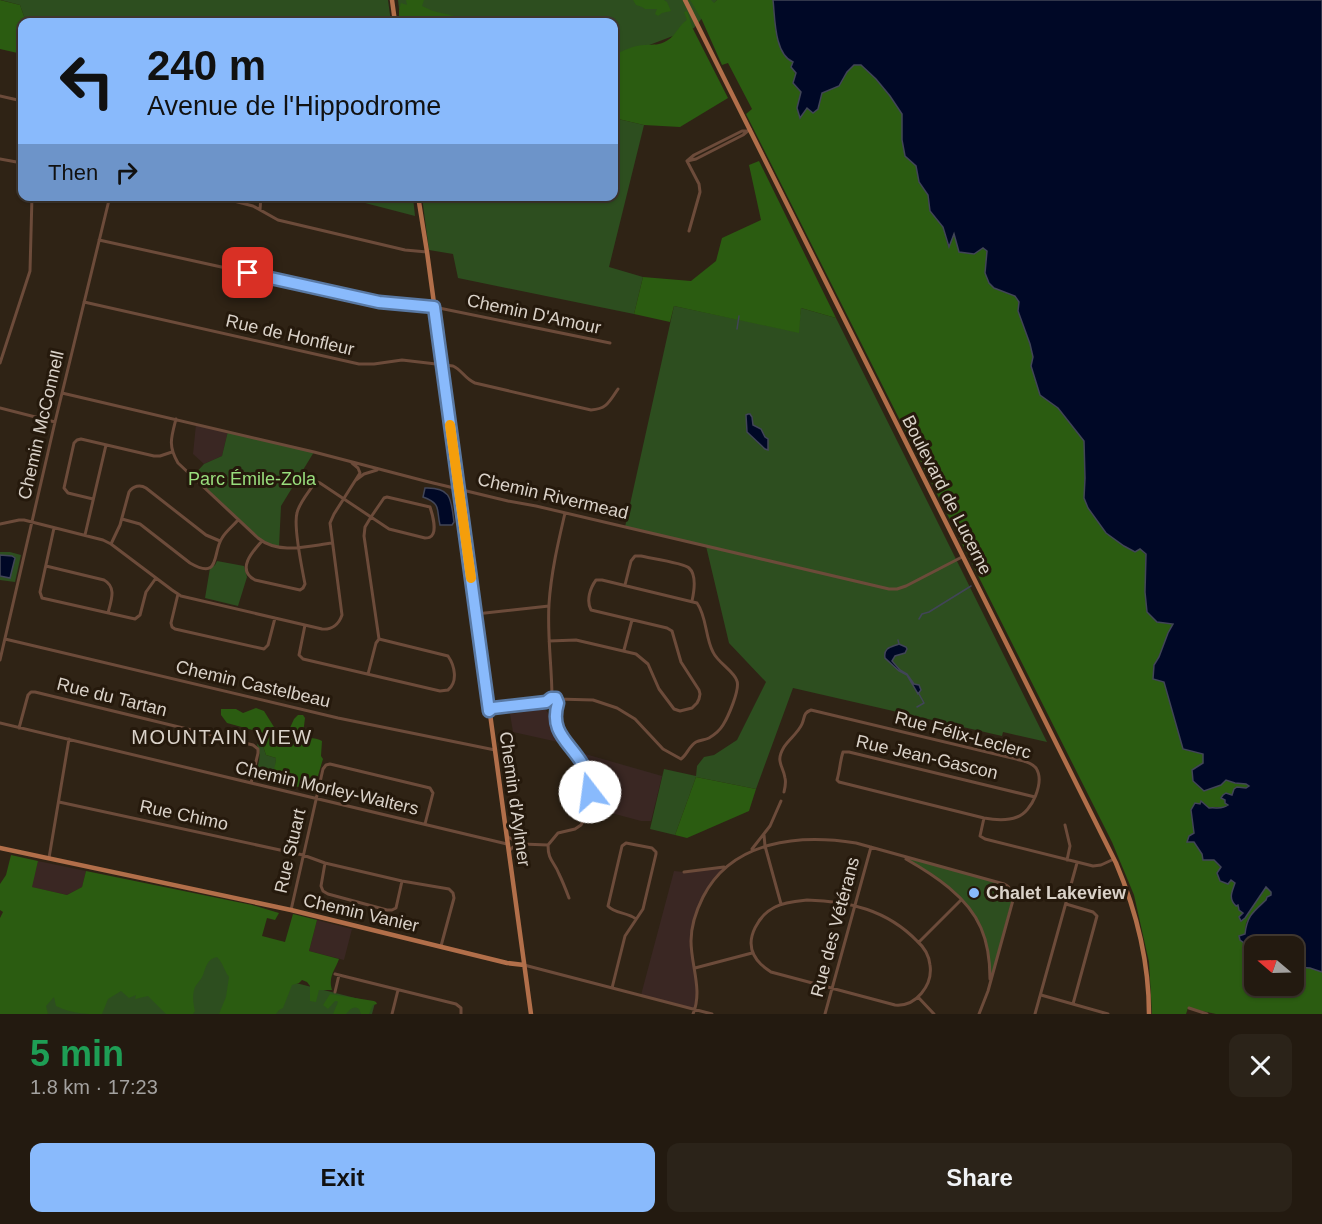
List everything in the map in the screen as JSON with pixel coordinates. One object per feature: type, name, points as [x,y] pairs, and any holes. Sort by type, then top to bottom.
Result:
[{"type":"main road","points":[[392,0],[394,18]]},
{"type":"main road","name":"Boulevard de Lucerne","points":[[685,0],[1114,859],[1129,896],[1143,948],[1149,1014]]},
{"type":"main road","name":"Chemin d'Aylmer","points":[[419,201],[531,1014]]},
{"type":"main road","name":"Chemin Vanier","points":[[0,848],[291,910],[507,963],[524,965]]},
{"type":"street","points":[[0,96],[18,100]]},
{"type":"street","points":[[689,231],[700,192],[699,184],[687,161],[694,155],[748,130]]},
{"type":"street","points":[[0,159],[18,162]]},
{"type":"street","points":[[0,363],[30,271],[32,201]]},
{"type":"street","name":"Chemin McConnell","points":[[0,660],[109,201]]},
{"type":"street","points":[[236,201],[278,220],[405,250],[427,252]]},
{"type":"street","points":[[260,210],[261,201]]},
{"type":"street","name":"Chemin D'Amour","points":[[99,240],[371,300],[434,307],[610,343]]},
{"type":"street","name":"Rue de Honfleur","points":[[84,302],[359,364],[402,360],[455,366],[465,377],[475,383],[591,410],[605,407],[618,389]]},
{"type":"street","name":"Chemin Rivermead","points":[[62,393],[344,459],[508,501],[889,589],[906,586],[962,557]]},
{"type":"street","points":[[0,408],[55,422]]},
{"type":"street","points":[[176,419],[171,439],[172,452],[181,466],[261,541],[279,548],[299,548],[332,543]]},
{"type":"street","points":[[93,499],[68,493],[65,490],[74,443],[77,440],[157,456],[172,452]]},
{"type":"street","points":[[85,535],[106,445]]},
{"type":"street","points":[[0,524],[19,520],[85,535],[111,544],[178,594],[188,598],[329,629],[337,624],[342,612],[330,528],[331,520],[360,473],[358,468],[344,459]]},
{"type":"street","points":[[355,481],[368,466]]},
{"type":"street","points":[[355,481],[372,471],[390,472]]},
{"type":"street","points":[[261,541],[249,556],[246,569],[248,574],[255,580],[298,590],[305,584],[299,548],[297,512],[317,482],[320,483],[344,499],[371,517],[389,529],[403,533],[430,537],[434,533],[431,508],[384,498],[371,517],[364,532],[379,639],[368,674]]},
{"type":"street","points":[[111,544],[118,531],[130,489],[142,486],[206,535],[220,541]]},
{"type":"street","points":[[556,725],[549,641],[549,606],[553,566],[565,513]]},
{"type":"street","points":[[122,519],[140,524],[190,563],[208,568],[214,563],[220,541],[238,520]]},
{"type":"street","points":[[54,528],[40,592],[42,598],[137,619],[146,592],[156,578]]},
{"type":"street","points":[[625,585],[631,561],[635,556],[687,566],[695,585],[692,601]]},
{"type":"street","points":[[46,566],[109,582],[112,591],[108,613]]},
{"type":"street","points":[[489,711],[493,708],[593,700],[617,708],[635,719],[663,749],[681,759],[694,743],[709,738],[722,727],[737,687],[736,679],[713,652],[700,608],[692,601],[596,580],[593,584],[589,605],[591,610],[672,631],[681,662],[700,694],[697,703],[690,709],[680,711],[674,709],[659,689],[648,664],[639,656],[576,640],[549,641]]},
{"type":"street","points":[[178,594],[171,623],[175,629],[264,649],[268,645],[274,618]]},
{"type":"street","points":[[476,614],[549,606]]},
{"type":"street","points":[[624,651],[632,620]]},
{"type":"street","points":[[305,625],[299,652],[302,658],[443,691],[450,689],[454,684],[452,663],[448,656],[379,639]]},
{"type":"street","name":"Chemin Castelbeau","points":[[5,639],[338,718],[495,750]]},
{"type":"street","name":"Rue du Tartan","points":[[20,728],[29,693],[34,692],[255,746],[258,753],[251,783]]},
{"type":"street","points":[[550,707],[555,702]]},
{"type":"street","points":[[489,711],[555,708],[555,702]]},
{"type":"street","points":[[550,707],[556,725],[584,768],[588,781],[587,815],[581,825],[558,833],[548,845],[548,855],[569,898]]},
{"type":"street","name":"Rue Félix-Leclerc","points":[[784,792],[785,777],[780,766],[783,747],[801,726],[804,714],[811,711],[1027,762],[1038,772],[1035,797]]},
{"type":"street","name":"Chemin Morley-Walters","points":[[0,723],[508,844]]},
{"type":"street","points":[[49,858],[69,740]]},
{"type":"street","name":"Rue Jean-Gascon","points":[[984,818],[839,782],[837,780],[843,752],[1035,797]]},
{"type":"street","name":"Rue Stuart","points":[[291,910],[316,799],[324,767],[327,764],[428,786],[433,793],[425,825]]},
{"type":"street","points":[[1035,797],[1031,806],[1018,817],[1000,820],[984,818],[980,836],[1077,863],[1095,866],[1114,859]]},
{"type":"street","points":[[751,851],[770,826],[781,801]]},
{"type":"street","name":"Rue Chimo","points":[[59,802],[303,855],[325,863],[402,881],[447,888],[453,893],[453,901],[441,946]]},
{"type":"street","points":[[1065,825],[1070,846],[1067,860]]},
{"type":"street","points":[[764,835],[780,904]]},
{"type":"street","points":[[507,837],[522,844]]},
{"type":"street","points":[[693,1014],[697,990],[691,932],[705,892],[725,867],[751,851],[791,841],[814,840],[840,841],[871,847],[1010,887],[1013,900],[979,1014]]},
{"type":"street","points":[[612,988],[625,936],[636,919],[644,905],[656,852],[652,848],[626,843],[622,846],[607,902],[612,910],[631,915],[636,919]]},
{"type":"street","points":[[509,851],[522,844],[548,845]]},
{"type":"street","name":"Rue des Vétérans","points":[[825,1014],[871,847]]},
{"type":"street","points":[[902,856],[932,876],[961,900],[974,915],[982,929],[987,947],[990,983]]},
{"type":"street","points":[[325,863],[321,886],[323,891],[387,909],[396,908],[402,881]]},
{"type":"street","points":[[1035,1014],[1077,863]]},
{"type":"street","points":[[684,872],[725,867]]},
{"type":"street","points":[[807,900],[855,905],[899,925],[919,942],[927,956],[930,965],[928,981],[918,997],[907,1004],[895,1005],[771,972],[763,967],[752,952],[754,931],[758,921],[780,904],[807,900]]},
{"type":"street","points":[[919,942],[961,900]]},
{"type":"street","points":[[1066,904],[1094,912],[1097,916],[1073,1004]]},
{"type":"street","points":[[695,968],[752,952]]},
{"type":"street","name":"Chemin Vanier","points":[[524,965],[712,1014]]},
{"type":"street","points":[[335,992],[337,974],[458,1005],[461,1008],[461,1014]]},
{"type":"street","points":[[392,1014],[398,990]]},
{"type":"street","points":[[1041,995],[1108,1014]]},
{"type":"street","points":[[918,997],[934,1014]]},
{"type":"street","points":[[1189,1008],[1208,1014]]},
{"type":"shaded area","points":[[196,424],[228,431],[222,456],[204,464],[193,454]]},
{"type":"shaded area","points":[[545,709],[549,714],[558,742],[513,732],[510,714]]},
{"type":"shaded area","points":[[578,752],[662,776],[651,821],[641,821],[589,807],[587,777],[576,755]]},
{"type":"shaded area","points":[[38,861],[86,871],[82,887],[67,895],[31,887]]},
{"type":"shaded area","points":[[725,867],[711,884],[696,914],[691,942],[697,990],[695,1009],[641,995],[674,871]]},
{"type":"shaded area","points":[[317,920],[352,929],[344,960],[309,951]]},
{"type":"green space","points":[[0,0],[20,5],[25,18],[18,18],[18,53],[0,49]]},
{"type":"green space","points":[[1,0],[388,0],[390,18],[25,18],[20,5]]},
{"type":"green space","points":[[398,0],[717,0],[694,28],[618,56],[618,18],[439,18],[399,9]]},
{"type":"green space","points":[[406,0],[424,0],[422,6],[463,18],[399,18],[401,3],[407,5]]},
{"type":"green space","points":[[633,0],[664,0],[671,11],[658,16],[655,14],[657,9],[645,9],[636,5]]},
{"type":"green space","points":[[690,0],[711,0],[714,3],[717,0],[773,0],[778,40],[793,61],[797,88],[801,92],[797,108],[800,117],[822,93],[839,86],[854,64],[861,65],[876,79],[902,114],[902,140],[916,166],[919,182],[928,195],[930,211],[943,227],[948,246],[954,233],[974,254],[983,248],[987,251],[985,272],[994,288],[1015,296],[1019,302],[1018,311],[1030,344],[1033,357],[1031,366],[1040,395],[1058,408],[1084,441],[1084,497],[1106,533],[1124,546],[1135,551],[1140,549],[1146,555],[1147,612],[1173,624],[1154,665],[1164,682],[1190,751],[1203,754],[1203,763],[1223,777],[1249,786],[1234,789],[1232,796],[1225,800],[1228,806],[1209,808],[1201,801],[1191,810],[1194,833],[1187,842],[1194,842],[1202,854],[1214,860],[1236,883],[1238,905],[1245,918],[1266,887],[1271,892],[1271,895],[1246,923],[1244,996],[1304,996],[1304,968],[1310,968],[1322,971],[1322,1014],[1216,1014],[1188,1008],[1186,1014],[1152,1014],[1149,962],[1134,895],[1112,842],[746,114],[752,109],[728,63],[722,65],[702,20]]},
{"type":"green space","points":[[687,11],[693,29],[728,98],[680,127],[644,125],[618,119],[618,53],[633,47],[659,44],[668,40],[687,20],[684,12]]},
{"type":"green space","points":[[618,119],[644,125],[609,267],[643,277],[634,314],[458,278],[453,254],[429,250],[423,201],[618,201]]},
{"type":"green space","points":[[759,161],[836,318],[801,308],[799,333],[674,306],[670,322],[634,314],[643,277],[691,281],[716,261],[722,238],[761,220],[749,165]]},
{"type":"green space","points":[[357,201],[413,201],[415,216]]},
{"type":"green space","points":[[674,306],[798,332],[801,308],[836,318],[1047,742],[1003,732],[1002,736],[793,688],[756,789],[696,777],[675,835],[650,829],[664,769],[696,776],[697,766],[704,757],[714,755],[737,740],[766,682],[729,643],[706,546],[625,527]]},
{"type":"green space","name":"Parc Émile-Zola","points":[[228,431],[314,452],[281,506],[279,547],[262,541],[192,477],[204,464],[222,456]]},
{"type":"green space","points":[[0,552],[21,555],[15,582],[0,580]]},
{"type":"green space","points":[[217,561],[244,566],[247,577],[238,606],[205,598],[210,568]]},
{"type":"green space","points":[[256,708],[264,711],[274,727],[284,732],[289,730],[298,715],[303,715],[305,718],[303,734],[322,741],[321,756],[323,759],[314,789],[275,782],[273,774],[276,758],[266,755],[262,743],[263,733],[227,723],[221,715],[221,709],[236,709],[243,713]]},
{"type":"green space","points":[[264,733],[262,743],[266,755],[276,758],[275,782],[279,784],[254,778],[259,757],[257,745]]},
{"type":"green space","points":[[696,777],[756,789],[749,811],[687,838],[675,835]]},
{"type":"green space","points":[[11,855],[38,861],[32,887],[67,895],[82,887],[86,871],[252,905],[279,913],[275,920],[267,918],[262,936],[285,942],[293,914],[317,920],[309,951],[339,959],[331,977],[332,990],[319,990],[316,1002],[310,1001],[310,986],[302,980],[292,985],[283,1008],[276,1014],[219,1014],[226,997],[229,977],[217,957],[209,961],[195,987],[193,1014],[166,1014],[148,996],[135,999],[136,995],[129,998],[121,991],[108,999],[102,1014],[79,1013],[62,1009],[56,1006],[54,997],[46,1006],[48,1014],[0,1014],[0,918],[3,912],[0,910],[0,884],[6,875]]},
{"type":"green space","points":[[902,856],[1007,885],[1013,895],[990,983],[985,941],[975,917],[947,887]]},
{"type":"green space","points":[[195,939],[288,981],[375,1003],[372,1014],[6,1014]]},
{"type":"green space","points":[[330,994],[374,1001],[377,1004],[373,1005],[369,1014],[361,1014],[359,1009],[352,1008],[346,1014],[333,1014],[337,1001],[328,1009],[323,1005]]},
{"type":"water","points":[[773,0],[1322,0],[1322,972],[1304,968],[1304,936],[1244,936],[1244,943],[1240,940],[1239,936],[1245,934],[1251,915],[1271,895],[1271,892],[1266,887],[1241,921],[1239,917],[1243,913],[1231,898],[1235,883],[1231,880],[1228,884],[1220,881],[1217,873],[1221,867],[1214,860],[1203,860],[1194,842],[1187,842],[1189,836],[1194,833],[1191,810],[1195,803],[1200,804],[1201,801],[1209,808],[1223,807],[1228,805],[1221,798],[1223,795],[1226,793],[1232,795],[1237,787],[1249,786],[1226,780],[1221,785],[1204,791],[1193,781],[1192,770],[1203,763],[1203,754],[1183,749],[1164,682],[1153,679],[1154,665],[1173,624],[1157,622],[1147,612],[1146,554],[1140,549],[1135,552],[1106,533],[1088,508],[1084,498],[1084,441],[1058,408],[1040,395],[1031,366],[1033,357],[1030,344],[1018,311],[1019,302],[1015,296],[994,288],[989,283],[985,273],[987,251],[983,248],[974,254],[959,252],[954,234],[949,247],[943,227],[930,211],[928,195],[919,182],[916,166],[905,156],[902,140],[902,114],[876,79],[861,65],[854,65],[839,86],[822,93],[818,109],[813,113],[807,108],[800,118],[797,108],[801,92],[793,83],[796,73],[791,67],[793,62],[782,51],[775,25]]},
{"type":"water","points":[[746,415],[752,417],[753,425],[761,429],[768,439],[768,450],[747,432]]},
{"type":"water","points":[[425,488],[440,490],[448,496],[452,507],[454,522],[452,525],[440,525],[436,505],[423,497]]},
{"type":"water","points":[[0,555],[15,558],[10,578],[0,576]]},
{"type":"water","points":[[899,644],[907,649],[905,653],[895,656],[892,661],[907,674],[914,684],[919,685],[921,690],[918,694],[907,675],[899,671],[885,658],[887,650]]},
{"type":"waterway","points":[[737,329],[739,316]]},
{"type":"waterway","points":[[919,619],[922,614],[971,586]]},
{"type":"waterway","points":[[898,640],[899,644]]},
{"type":"waterway","points":[[917,707],[924,703],[919,694]]},
{"type":"slow traffic","points":[[450,425],[471,578]]},
{"type":"place","name":"Chalet Lakeview","points":[[974,893]]},
{"type":"district","name":"MOUNTAIN VIEW","points":[[222,737]]},
{"type":"route","points":[[248,273],[379,302],[434,307],[489,711],[493,708],[546,702],[551,698],[556,698],[558,703],[556,725],[584,768],[590,792]]}]
